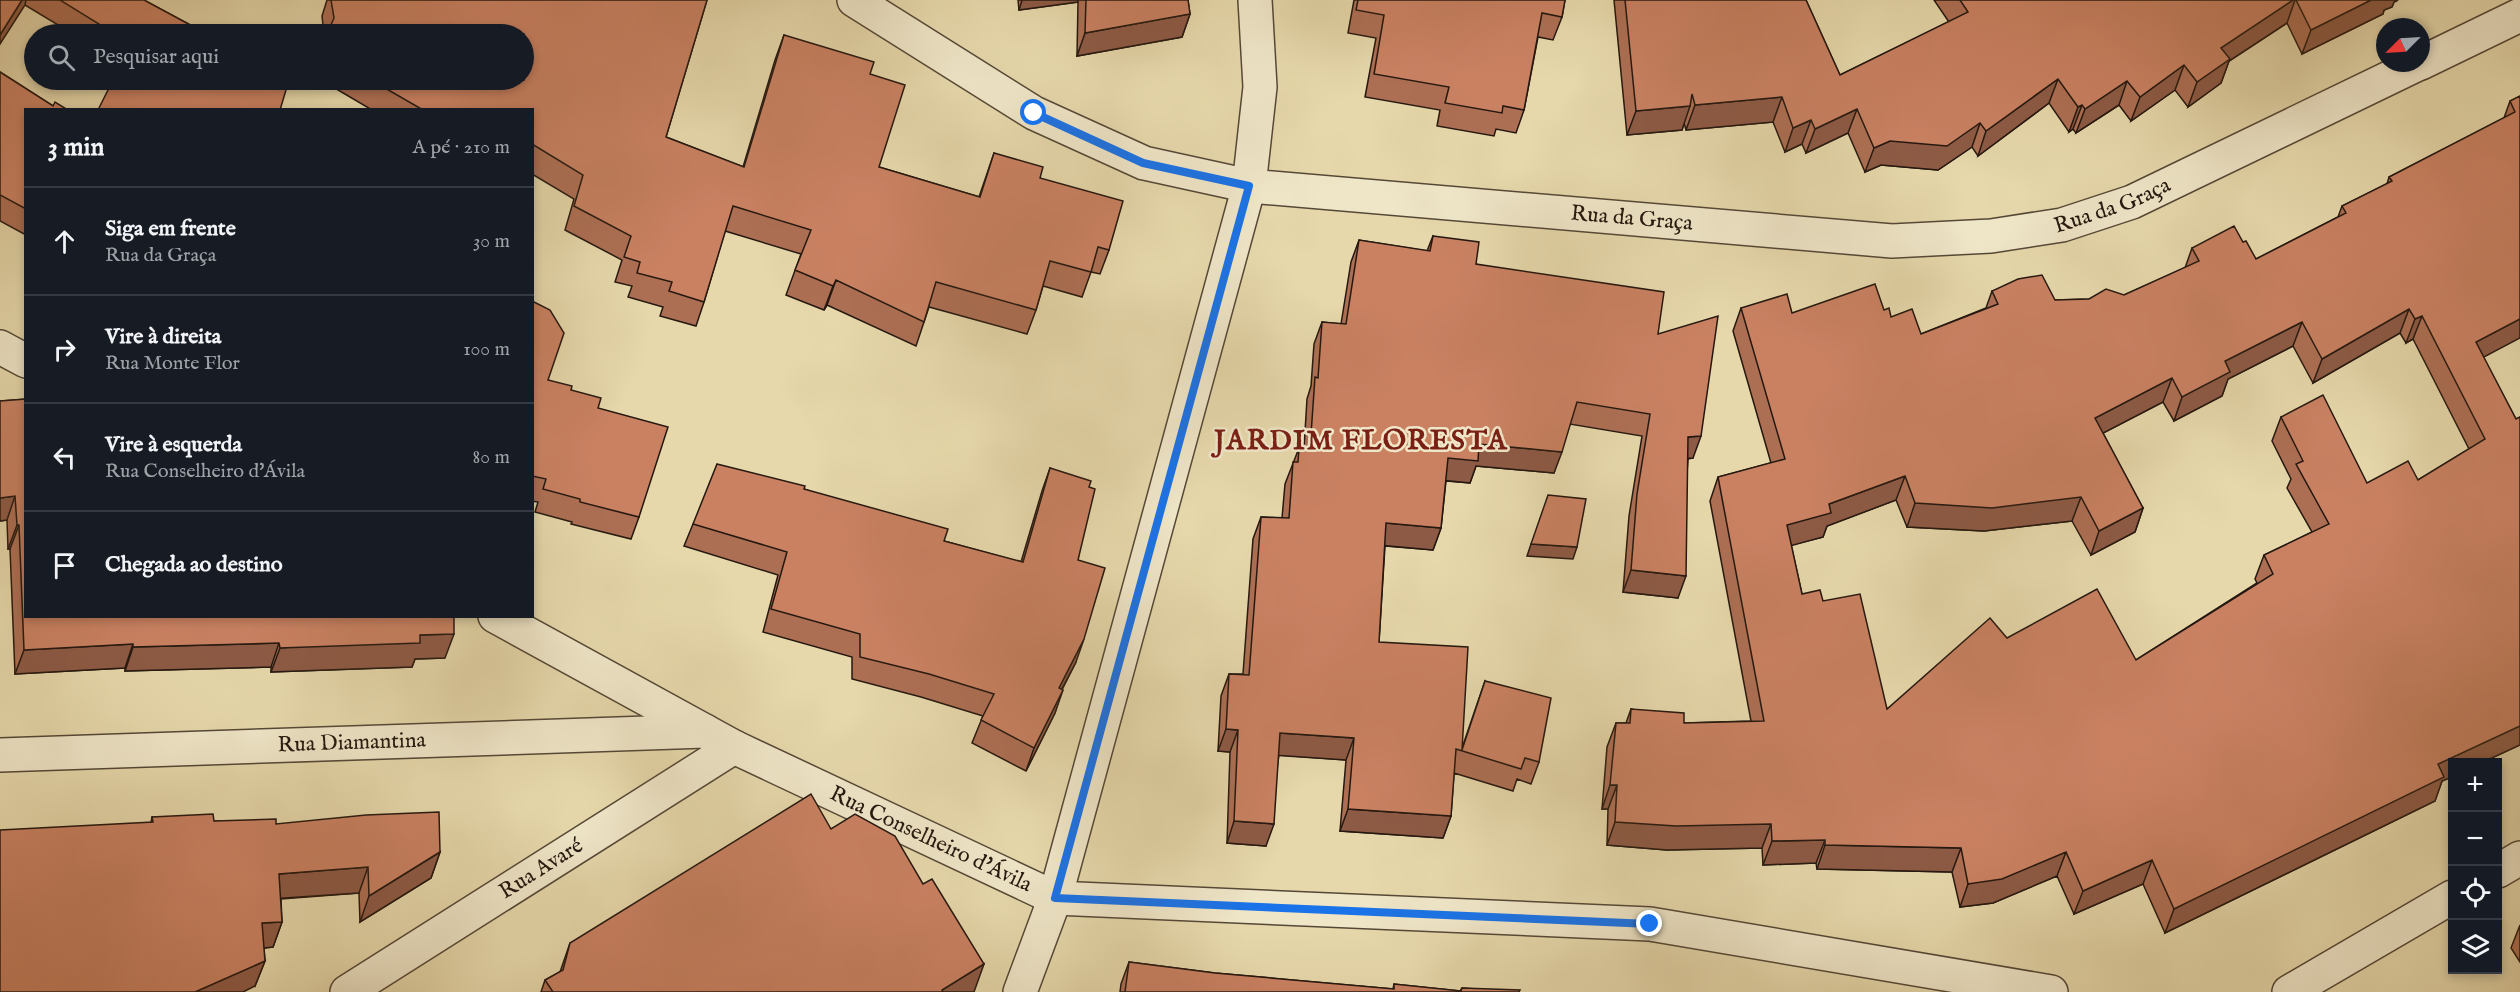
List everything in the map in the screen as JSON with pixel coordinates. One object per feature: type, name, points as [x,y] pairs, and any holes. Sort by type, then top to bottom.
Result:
[{"type":"street","name":"Rua da Graça","points":[[854,0],[1034,113],[1143,163],[1249,186],[1892,241],[1991,236],[2062,225],[2132,202],[2402,72]]},
{"type":"street","points":[[1020,992],[1055,898],[1249,186],[1260,87],[1255,0]]},
{"type":"street","name":"Rua da Graça","points":[[2430,59],[2520,15]]},
{"type":"street","points":[[0,347],[24,360]]},
{"type":"street","name":"Rua Conselheiro d'Ávila","points":[[499,618],[734,747],[1055,898],[1650,924],[2051,992]]},
{"type":"street","name":"Rua Diamantina","points":[[0,755],[705,731]]},
{"type":"street","name":"Rua Avaré","points":[[347,992],[734,747]]},
{"type":"street","points":[[2502,869],[2520,858]]},
{"type":"street","points":[[2289,992],[2448,899]]},
{"type":"building","points":[[0,0],[22,0],[0,35]]},
{"type":"building","points":[[60,0],[144,0],[188,24],[99,24]]},
{"type":"building","points":[[331,0],[707,0],[666,137],[744,167],[784,35],[874,62],[870,74],[905,85],[879,167],[980,197],[994,153],[1043,167],[1040,178],[1123,201],[1109,250],[1098,247],[1091,272],[1050,261],[1036,310],[936,282],[924,322],[836,280],[833,286],[795,270],[811,230],[733,206],[704,302],[669,291],[672,282],[637,273],[640,262],[624,257],[631,236],[574,206],[583,175],[534,145],[534,108],[420,108],[388,90],[534,90],[534,24],[331,24],[334,18]]},
{"type":"building","points":[[1086,0],[1188,0],[1190,14],[1085,33]]},
{"type":"building","points":[[1358,0],[1565,0],[1562,17],[1542,13],[1524,110],[1503,106],[1502,113],[1445,103],[1449,87],[1374,74],[1384,15],[1356,10]]},
{"type":"building","points":[[1625,0],[1806,0],[1840,75],[1968,12],[1960,0],[2293,0],[2221,48],[2230,59],[2197,82],[2184,65],[2140,97],[2127,81],[2085,109],[2082,105],[2078,107],[2058,79],[1986,131],[1980,123],[1947,146],[1890,141],[1874,148],[1857,109],[1815,129],[1811,120],[1793,128],[1782,97],[1695,105],[1692,94],[1690,106],[1636,111]]},
{"type":"building","points":[[2296,0],[2371,0],[2311,30]]},
{"type":"building","points":[[0,72],[24,87],[24,90],[28,90],[53,106],[55,102],[65,108],[24,108],[24,208],[0,195]]},
{"type":"building","points":[[108,90],[286,90],[281,108],[99,108]]},
{"type":"building","points":[[2520,96],[2520,319],[2476,342],[2516,419],[2520,417],[2520,726],[2438,764],[2444,777],[2174,909],[2152,860],[2083,891],[2066,852],[2002,879],[1968,884],[1961,848],[1825,845],[1825,840],[1772,841],[1771,824],[1676,826],[1615,822],[1617,785],[1610,785],[1616,723],[1630,723],[1631,709],[1684,713],[1684,723],[1764,721],[1718,477],[1785,459],[1741,308],[1787,294],[1792,313],[1875,284],[1884,310],[1889,308],[1891,317],[1912,309],[1921,334],[1998,304],[1992,291],[2018,279],[2042,275],[2055,300],[2089,299],[2106,289],[2124,295],[2199,261],[2192,248],[2234,226],[2256,259],[2346,213],[2342,206],[2392,181],[2389,177],[2515,112],[2510,101]],"holes":[[[2409,309],[2415,319],[2422,316],[2485,439],[2418,480],[2408,461],[2367,483],[2323,395],[2281,417],[2303,461],[2296,464],[2329,524],[2264,555],[2273,574],[2136,660],[2097,589],[2007,638],[1990,618],[1887,709],[1860,594],[1823,601],[1820,590],[1802,594],[1787,525],[1831,513],[1829,504],[1905,476],[1915,503],[1992,508],[2081,497],[2099,531],[2143,508],[2095,418],[2172,378],[2182,397],[2230,372],[2225,361],[2302,322],[2322,359]]]},
{"type":"building","points":[[1433,236],[1479,242],[1476,264],[1664,292],[1658,334],[1718,316],[1701,436],[1688,437],[1686,576],[1631,570],[1637,494],[1650,414],[1577,402],[1562,452],[1479,444],[1478,461],[1448,458],[1441,528],[1386,523],[1379,642],[1468,647],[1462,750],[1485,681],[1551,698],[1539,762],[1525,758],[1521,769],[1456,749],[1451,816],[1348,809],[1354,738],[1280,733],[1274,824],[1234,821],[1238,730],[1226,729],[1229,674],[1249,675],[1261,517],[1289,518],[1293,462],[1298,462],[1299,448],[1310,449],[1322,322],[1346,324],[1359,240],[1430,251]]},
{"type":"building","points":[[534,302],[550,310],[564,333],[548,380],[572,386],[571,390],[601,398],[598,408],[668,427],[639,517],[580,502],[580,499],[543,489],[546,479],[534,476]]},
{"type":"building","points":[[24,399],[24,618],[454,618],[454,634],[420,635],[420,643],[280,648],[279,643],[133,647],[133,644],[24,650],[19,525],[17,525],[15,496],[0,498],[0,401]]},
{"type":"building","points":[[717,464],[805,486],[804,489],[948,529],[944,541],[1023,562],[1050,468],[1091,481],[1089,487],[1095,489],[1078,560],[1105,568],[1084,639],[1059,688],[1063,690],[1034,748],[981,720],[994,694],[929,674],[860,657],[860,634],[771,609],[787,552],[693,524]]},
{"type":"building","points":[[1548,495],[1586,499],[1577,547],[1531,544]]},
{"type":"building","points":[[811,794],[831,829],[855,814],[895,836],[923,884],[932,879],[984,964],[942,990],[943,992],[553,992],[545,980],[563,970],[570,943]]},
{"type":"building","points":[[439,812],[440,852],[369,896],[368,867],[279,874],[282,922],[262,923],[265,961],[195,992],[0,992],[0,830],[153,822],[152,817],[213,814],[214,821],[276,819],[276,824],[366,815]]},
{"type":"building","points":[[1129,962],[1215,973],[1394,989],[1394,984],[1461,991],[1462,988],[1520,990],[1519,992],[1125,992]]},
{"type":"district","name":"JARDIM FLORESTA","points":[[1361,441]]},
{"type":"route","points":[[1034,113],[1143,163],[1249,186],[1055,898],[1650,924]]}]
